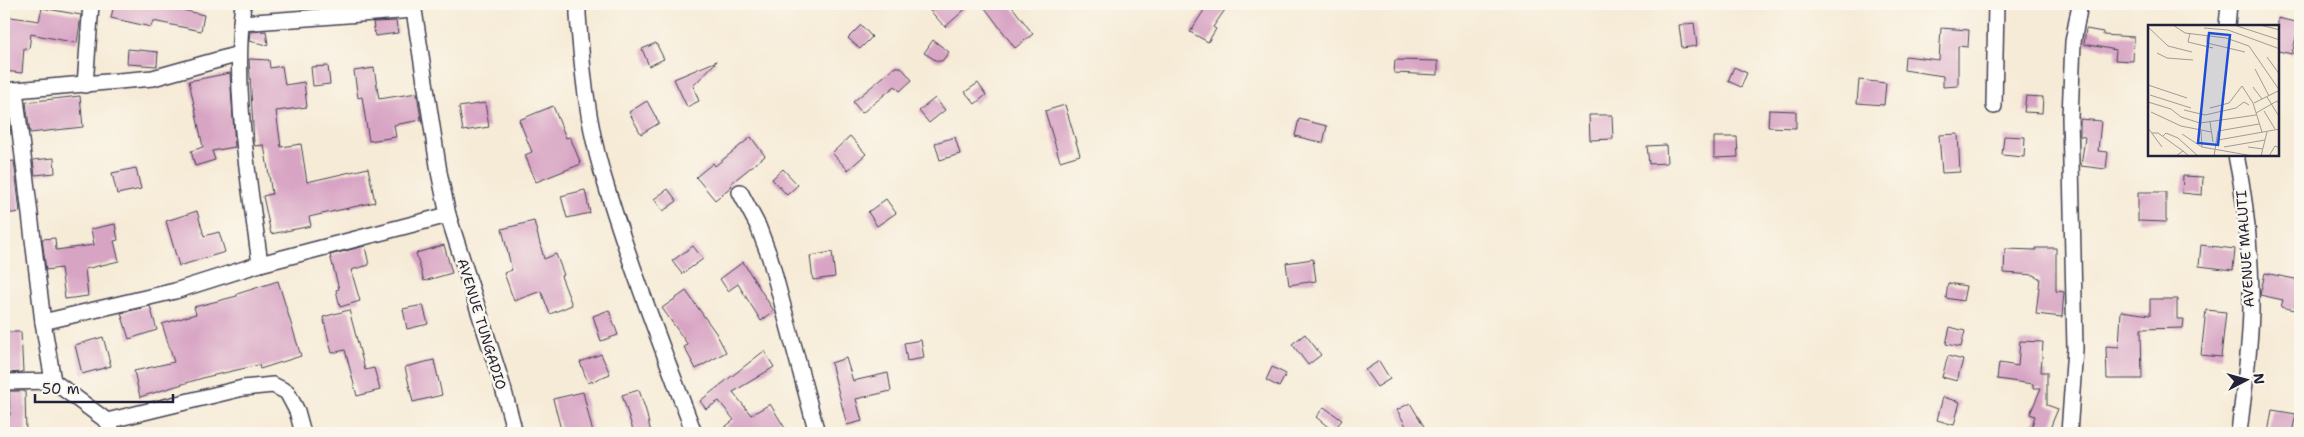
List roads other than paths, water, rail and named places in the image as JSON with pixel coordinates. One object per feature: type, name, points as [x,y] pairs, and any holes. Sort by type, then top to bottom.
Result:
[{"type":"street","points":[[85,85],[91,4]]},
{"type":"street","points":[[243,4],[239,54],[240,115],[260,264]]},
{"type":"street","points":[[578,4],[584,85],[601,171],[694,433]]},
{"type":"street","points":[[1994,106],[1996,4]]},
{"type":"street","points":[[2069,433],[2074,349],[2070,117],[2073,42],[2080,4]]},
{"type":"street","points":[[2227,25],[2229,4]]},
{"type":"street","points":[[241,23],[413,7]]},
{"type":"street","name":"AVENUE TUNGADIO","points":[[413,7],[439,172],[448,215],[502,384],[515,433]]},
{"type":"street","points":[[53,381],[9,90],[154,78],[239,54]]},
{"type":"street","name":"AVENUE MALUTI","points":[[2236,156],[2240,175],[2251,293],[2247,366],[2239,433]]},
{"type":"street","points":[[740,192],[758,226],[770,258],[817,433]]},
{"type":"street","points":[[43,322],[175,291],[260,264],[448,215]]},
{"type":"street","points":[[4,382],[53,381],[110,427],[243,388],[273,385],[287,392],[297,411],[303,433]]}]
